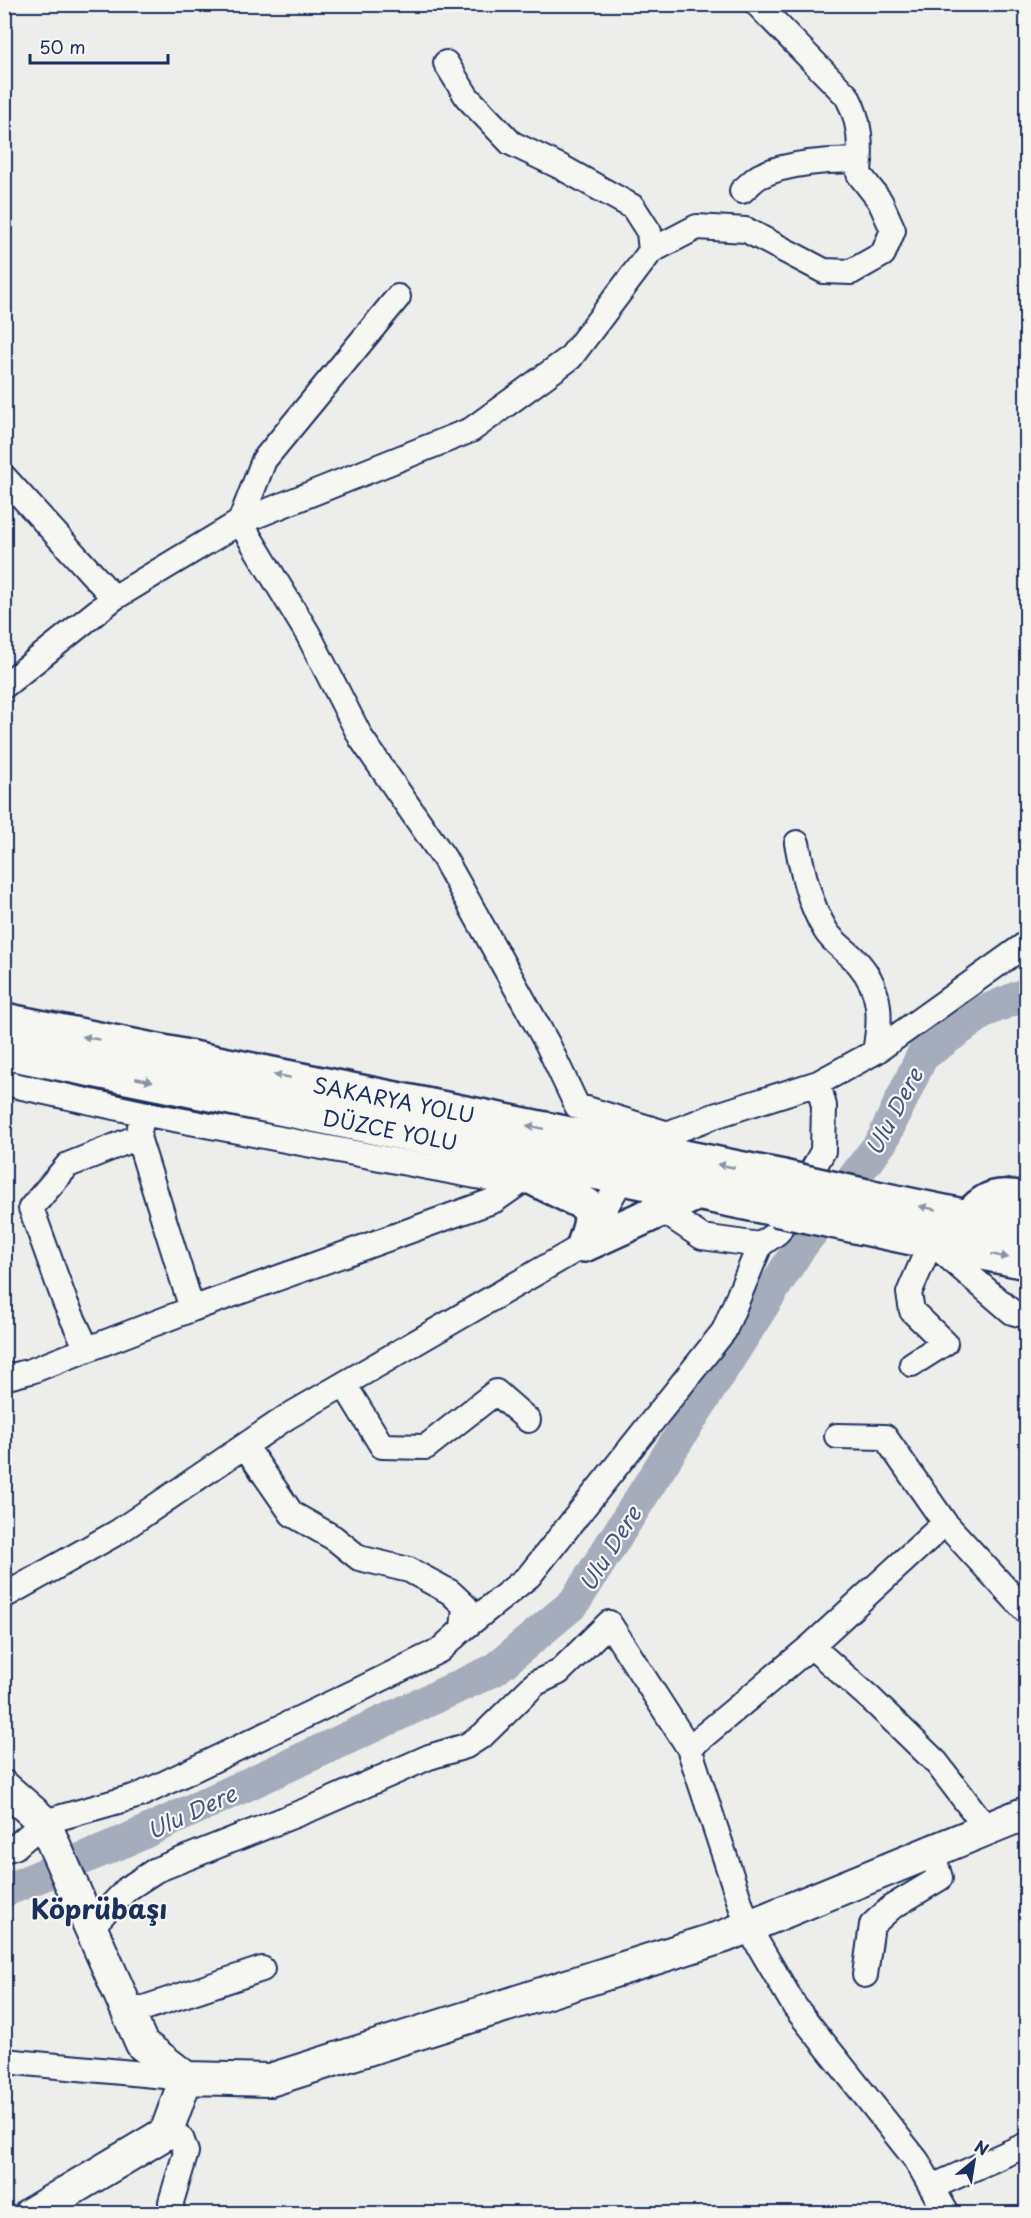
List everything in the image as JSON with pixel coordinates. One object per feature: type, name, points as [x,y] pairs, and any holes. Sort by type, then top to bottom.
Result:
[{"type":"highway","name":"SAKARYA YOLU","points":[[4,1020],[783,1177],[864,1212]]},
{"type":"highway","name":"DÜZCE YOLU","points":[[4,1052],[467,1145],[536,1176],[622,1178],[776,1209],[864,1212]]},
{"type":"highway","points":[[536,1176],[587,1205],[592,1220],[584,1245]]},
{"type":"highway","points":[[584,1245],[698,1193]]},
{"type":"highway","points":[[969,1217],[978,1205],[996,1196],[1026,1199]]},
{"type":"highway","points":[[864,1212],[969,1217],[1026,1229]]},
{"type":"highway","points":[[864,1212],[931,1242],[1026,1262]]},
{"type":"main road","points":[[4,1786],[44,1822],[142,2043],[186,2078],[270,2080],[748,1927],[1026,1813]]},
{"type":"main road","points":[[30,2214],[166,2133],[186,2078]]},
{"type":"street","points":[[4,686],[114,598],[240,522],[480,424],[570,358],[651,250],[697,228],[746,230],[824,271],[851,272],[884,254],[893,230],[880,201],[859,174],[860,130],[856,113],[847,96],[757,4]]},
{"type":"street","points":[[446,63],[467,97],[511,143],[561,167],[633,207],[649,232],[651,250]]},
{"type":"street","points":[[742,191],[760,176],[806,164],[835,159],[860,161]]},
{"type":"street","points":[[240,522],[264,460],[398,297]]},
{"type":"street","points":[[4,477],[114,598]]},
{"type":"street","points":[[240,522],[308,634],[361,738],[444,858],[547,1043],[577,1106],[668,1134]]},
{"type":"street","points":[[797,843],[807,893],[827,933],[860,965],[876,994],[881,1021],[875,1052]]},
{"type":"street","points":[[4,1596],[118,1532],[245,1446],[344,1384],[584,1245],[622,1178],[633,1147],[818,1083],[875,1052],[1026,944]]},
{"type":"street","points":[[4,1083],[142,1113],[536,1176]]},
{"type":"street","points":[[4,1850],[15,1847],[44,1822],[140,1796],[440,1650],[529,1576],[724,1331],[760,1245],[778,1232],[824,1151],[824,1106],[818,1083]]},
{"type":"street","points":[[142,1113],[138,1137],[192,1309]]},
{"type":"street","points":[[87,1349],[65,1302],[31,1208],[68,1165],[138,1137]]},
{"type":"street","points":[[4,1378],[31,1371],[192,1309],[495,1200],[536,1176]]},
{"type":"street","points":[[662,1210],[702,1237],[760,1245]]},
{"type":"street","points":[[912,1364],[945,1343],[912,1311],[909,1293],[931,1242],[1012,1312],[1026,1316]]},
{"type":"street","points":[[344,1384],[382,1446],[426,1447],[496,1392],[528,1420]]},
{"type":"street","points":[[837,1436],[885,1437],[945,1522],[1026,1611]]},
{"type":"street","points":[[245,1446],[292,1514],[334,1538],[359,1558],[409,1570],[450,1592],[465,1606],[463,1629]]},
{"type":"street","points":[[689,1748],[811,1646],[945,1522]]},
{"type":"street","points":[[87,1915],[156,1870],[315,1807],[429,1757],[466,1746],[483,1736],[536,1683],[559,1672],[609,1623],[689,1748],[748,1927],[795,2007],[903,2143],[947,2214]]},
{"type":"street","points":[[811,1646],[871,1699],[936,1762],[987,1829]]},
{"type":"street","points":[[865,1975],[872,1925],[892,1907],[940,1878],[932,1851]]},
{"type":"street","points":[[129,2013],[262,1969]]},
{"type":"street","points":[[4,2061],[186,2078]]},
{"type":"street","points":[[166,2133],[181,2138],[186,2152],[171,2202],[171,2214]]},
{"type":"street","points":[[932,2187],[1026,2145]]},
{"type":"waterway","name":"Ulu Dere","points":[[4,1891],[132,1838],[494,1670],[574,1603],[798,1250],[882,1141],[922,1056],[985,1011],[1026,994]]},
{"type":"district","name":"Köprübaşı","points":[[99,1907]]}]
